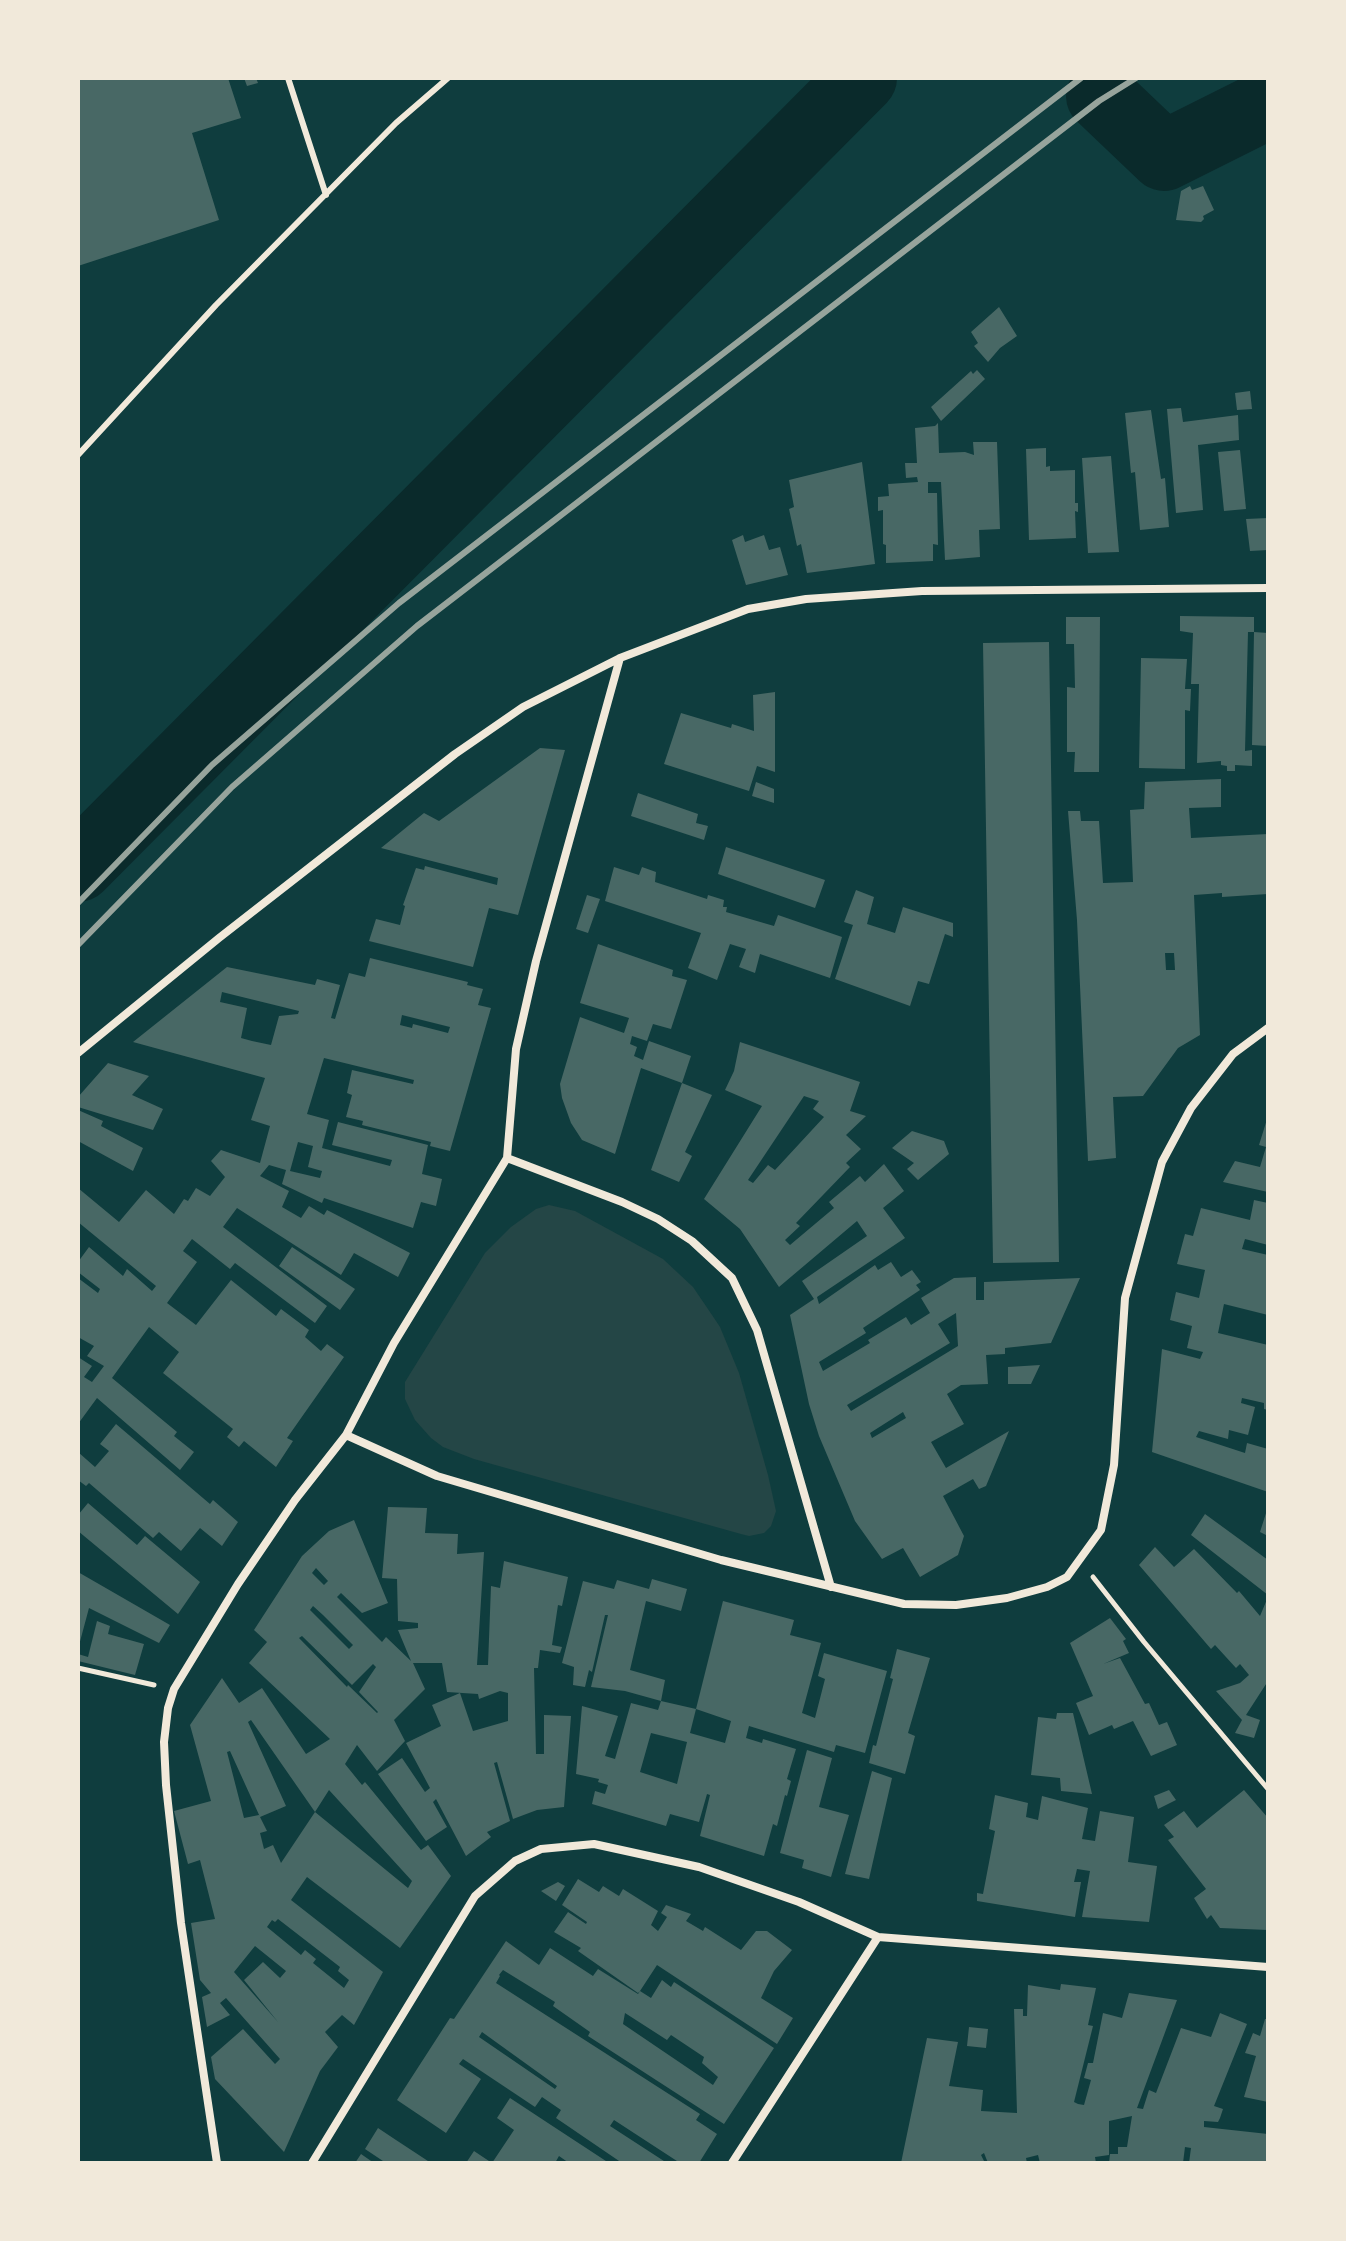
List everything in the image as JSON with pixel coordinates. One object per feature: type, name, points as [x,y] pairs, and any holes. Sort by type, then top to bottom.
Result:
[{"type":"street","points":[[78,1053],[219,938],[455,754],[523,707],[620,658],[748,609],[806,599],[922,591],[1268,588]]},
{"type":"street","points":[[217,2163],[181,1923],[166,1785],[164,1742],[168,1708],[174,1689],[278,1524],[346,1435],[394,1343],[507,1158],[516,1049],[532,975],[620,658]]},
{"type":"street","points":[[346,1435],[437,1476],[721,1560],[904,1604],[956,1605],[1007,1598],[1047,1587],[1067,1577],[1101,1530],[1114,1465],[1125,1298],[1162,1162],[1191,1108],[1233,1054],[1268,1028]]},
{"type":"street","points":[[507,1158],[658,1219],[692,1241],[732,1278],[757,1330],[831,1587]]},
{"type":"street","points":[[312,2163],[475,1896],[515,1861],[541,1849],[594,1844],[699,1867],[799,1902],[878,1937],[1268,1967]]},
{"type":"street","points":[[732,2163],[878,1937]]},
{"type":"lane","points":[[288,78],[326,195]]},
{"type":"lane","points":[[78,455],[216,305],[396,123],[448,78]]},
{"type":"path","points":[[1081,1560],[1144,1642],[1268,1789]]},
{"type":"path","points":[[78,1668],[174,1689]]},
{"type":"shaded area","points":[[549,1205],[575,1211],[663,1259],[693,1287],[720,1327],[739,1373],[776,1511],[771,1526],[764,1533],[741,1534],[474,1459],[443,1447],[415,1420],[405,1399],[405,1382],[485,1253],[511,1227],[536,1209]]},
{"type":"building","points":[[78,78],[228,78],[241,118],[192,133],[219,220],[78,266]]},
{"type":"building","points":[[244,78],[256,78],[258,83],[247,86]]},
{"type":"building","points":[[1190,186],[1192,190],[1203,186],[1214,210],[1203,216],[1201,222],[1176,220],[1181,191]]},
{"type":"building","points":[[999,307],[1017,336],[1000,348],[988,362],[974,346],[978,343],[971,332]]},
{"type":"building","points":[[977,370],[985,379],[941,421],[931,407],[971,371],[973,374]]},
{"type":"building","points":[[1250,391],[1252,409],[1237,410],[1235,393]]},
{"type":"building","points":[[1181,408],[1183,422],[1238,415],[1239,440],[1198,445],[1203,510],[1176,513],[1167,409]]},
{"type":"building","points":[[1151,410],[1161,479],[1165,478],[1169,527],[1140,530],[1135,472],[1131,473],[1125,413]]},
{"type":"building","points":[[938,423],[939,453],[965,452],[974,455],[973,442],[997,442],[1000,529],[979,530],[980,557],[945,560],[941,482],[928,482],[928,493],[937,493],[938,545],[933,544],[933,561],[886,563],[883,510],[878,511],[878,497],[889,496],[888,484],[918,482],[917,477],[906,478],[905,463],[917,463],[915,428]]},
{"type":"building","points":[[1046,448],[1046,467],[1050,466],[1050,471],[1075,470],[1075,503],[1078,503],[1078,512],[1075,511],[1076,538],[1029,540],[1026,449]]},
{"type":"building","points":[[1240,450],[1246,509],[1224,511],[1218,452]]},
{"type":"building","points":[[1111,456],[1119,552],[1088,553],[1082,458]]},
{"type":"building","points":[[862,462],[875,564],[807,573],[789,509],[794,507],[789,480]]},
{"type":"building","points":[[1268,518],[1268,550],[1250,551],[1246,519]]},
{"type":"building","points":[[743,535],[745,542],[764,535],[769,550],[780,547],[788,575],[746,585],[732,540]]},
{"type":"building","points":[[1180,616],[1254,617],[1254,632],[1248,632],[1245,751],[1252,750],[1252,766],[1235,765],[1235,771],[1227,771],[1227,766],[1221,765],[1221,761],[1197,763],[1199,684],[1191,684],[1193,633],[1180,631]]},
{"type":"building","points":[[1066,617],[1100,617],[1099,772],[1074,772],[1075,752],[1067,752],[1067,687],[1075,688],[1074,644],[1066,644]]},
{"type":"building","points":[[1254,632],[1268,633],[1268,746],[1252,745]]},
{"type":"building","points":[[1049,642],[1059,1262],[993,1263],[983,643]]},
{"type":"building","points":[[1141,658],[1187,659],[1185,689],[1191,689],[1190,711],[1185,710],[1185,769],[1139,768]]},
{"type":"building","points":[[775,692],[775,772],[757,766],[749,791],[664,764],[681,713],[731,728],[732,724],[754,731],[753,695]]},
{"type":"building","points":[[540,748],[565,750],[518,915],[489,908],[473,967],[369,941],[376,919],[400,925],[403,905],[416,868],[424,870],[425,866],[497,885],[498,878],[381,848],[424,813],[439,821]]},
{"type":"building","points":[[1221,779],[1221,807],[1189,808],[1191,838],[1268,834],[1268,894],[1194,895],[1200,1035],[1178,1048],[1143,1096],[1113,1097],[1116,1158],[1088,1161],[1077,920],[1068,811],[1080,811],[1081,821],[1099,821],[1103,883],[1133,882],[1130,810],[1144,809],[1145,782]],"holes":[[[1165,953],[1174,953],[1175,970],[1166,970]]]},
{"type":"building","points":[[756,782],[774,789],[774,803],[752,796]]},
{"type":"building","points":[[638,793],[698,814],[696,823],[708,826],[704,840],[631,816]]},
{"type":"building","points":[[726,847],[825,880],[815,908],[718,874]]},
{"type":"building","points":[[614,867],[639,875],[642,867],[656,872],[655,882],[707,899],[708,895],[724,900],[726,912],[774,926],[778,915],[842,937],[830,978],[760,954],[755,973],[739,967],[746,949],[730,944],[717,980],[688,968],[701,933],[605,901]]},
{"type":"building","points":[[856,890],[874,897],[867,924],[895,933],[903,907],[953,923],[953,937],[945,934],[929,984],[918,981],[910,1006],[835,979],[853,925],[844,922]]},
{"type":"building","points":[[587,895],[600,899],[588,933],[576,929]]},
{"type":"building","points":[[598,944],[673,970],[672,976],[687,980],[671,1029],[653,1024],[647,1041],[632,1036],[630,1044],[637,1047],[634,1056],[643,1060],[649,1041],[691,1056],[682,1083],[641,1068],[615,1154],[582,1140],[571,1123],[560,1084],[580,1017],[624,1033],[629,1018],[580,1003]]},
{"type":"building","points":[[370,958],[468,982],[467,985],[483,989],[478,1005],[491,1008],[450,1151],[430,1146],[431,1142],[362,1125],[363,1121],[346,1117],[352,1095],[347,1093],[352,1070],[413,1084],[414,1080],[324,1058],[307,1114],[329,1120],[322,1148],[390,1166],[392,1160],[332,1145],[338,1122],[428,1145],[422,1174],[442,1179],[436,1206],[421,1202],[413,1228],[324,1198],[322,1203],[282,1184],[286,1170],[269,1165],[260,1176],[289,1191],[282,1207],[301,1218],[309,1206],[324,1215],[327,1210],[410,1253],[398,1277],[354,1253],[341,1275],[237,1208],[223,1227],[327,1306],[315,1323],[235,1263],[230,1269],[192,1239],[183,1251],[197,1262],[167,1303],[196,1325],[231,1280],[276,1316],[281,1309],[309,1330],[305,1337],[321,1351],[327,1344],[344,1357],[287,1438],[293,1441],[276,1467],[244,1441],[239,1447],[227,1437],[233,1429],[163,1373],[179,1352],[149,1327],[112,1378],[177,1432],[174,1436],[194,1452],[180,1470],[97,1398],[78,1424],[78,1357],[92,1366],[84,1377],[92,1382],[104,1366],[87,1356],[94,1346],[78,1337],[78,1278],[98,1293],[100,1289],[78,1272],[78,1262],[89,1247],[123,1276],[127,1269],[152,1291],[156,1286],[78,1222],[78,1188],[119,1222],[146,1190],[174,1214],[196,1188],[210,1196],[225,1177],[211,1161],[221,1150],[260,1163],[270,1126],[251,1120],[265,1078],[133,1042],[227,967],[315,985],[317,979],[340,985],[331,1018],[335,1019],[349,973],[365,977]],"holes":[[[222,992],[238,996],[299,1011],[298,1014],[279,1016],[271,1045],[252,1041],[241,1038],[247,1008],[220,1002]],[[402,1015],[450,1027],[448,1033],[413,1024],[412,1028],[400,1025]],[[298,1142],[313,1146],[308,1167],[322,1171],[320,1178],[290,1171]]]},
{"type":"building","points":[[740,1042],[860,1082],[850,1111],[866,1116],[846,1135],[861,1149],[846,1163],[850,1167],[796,1223],[800,1226],[785,1240],[790,1245],[834,1208],[829,1202],[860,1176],[865,1182],[884,1164],[904,1191],[883,1208],[905,1238],[817,1297],[819,1304],[875,1265],[878,1270],[891,1262],[901,1277],[912,1270],[921,1282],[916,1285],[920,1290],[863,1328],[866,1333],[819,1362],[823,1371],[906,1317],[911,1325],[930,1313],[921,1298],[954,1278],[976,1277],[976,1300],[984,1300],[984,1282],[1080,1278],[1051,1343],[1005,1348],[1005,1354],[986,1355],[988,1384],[961,1385],[947,1394],[964,1424],[931,1442],[946,1468],[1009,1431],[986,1486],[979,1489],[973,1479],[943,1496],[964,1536],[958,1555],[920,1577],[903,1548],[882,1559],[855,1521],[819,1436],[790,1315],[814,1299],[802,1281],[867,1236],[857,1221],[779,1287],[740,1229],[704,1199],[762,1106],[725,1090],[734,1071]],"holes":[[[804,1096],[819,1101],[813,1109],[824,1117],[775,1170],[768,1165],[753,1183],[748,1180]],[[956,1313],[958,1346],[851,1411],[847,1405],[950,1343],[938,1324]],[[903,1412],[906,1418],[872,1438],[870,1433]]]},
{"type":"building","points":[[108,1063],[149,1076],[132,1095],[163,1109],[153,1130],[78,1107],[78,1097]]},
{"type":"building","points":[[682,1083],[712,1095],[685,1152],[692,1156],[679,1182],[651,1170]]},
{"type":"building","points":[[78,1110],[103,1121],[101,1126],[143,1148],[133,1171],[78,1141]]},
{"type":"building","points":[[1268,1116],[1268,1192],[1223,1182],[1235,1161],[1260,1167],[1266,1147],[1259,1145]]},
{"type":"building","points":[[912,1131],[944,1141],[949,1154],[918,1180],[907,1169],[914,1163],[892,1148]]},
{"type":"building","points":[[1254,1200],[1268,1203],[1268,1245],[1245,1239],[1242,1249],[1268,1255],[1268,1315],[1224,1304],[1218,1333],[1268,1345],[1268,1410],[1264,1409],[1264,1403],[1242,1398],[1241,1403],[1255,1407],[1248,1435],[1229,1430],[1228,1439],[1199,1431],[1196,1437],[1245,1453],[1247,1443],[1268,1449],[1268,1492],[1152,1452],[1162,1349],[1200,1359],[1203,1352],[1187,1348],[1192,1326],[1170,1320],[1176,1292],[1199,1298],[1205,1270],[1177,1264],[1185,1234],[1193,1236],[1201,1208],[1250,1220]]},
{"type":"building","points":[[292,1247],[355,1289],[340,1310],[279,1266]]},
{"type":"building","points":[[1040,1365],[1031,1384],[1008,1384],[1008,1367]]},
{"type":"building","points":[[116,1424],[210,1504],[213,1500],[238,1522],[222,1546],[200,1528],[181,1551],[159,1532],[153,1538],[89,1483],[86,1486],[78,1480],[78,1452],[95,1467],[109,1451],[100,1444]]},
{"type":"building","points":[[88,1503],[137,1545],[145,1536],[200,1582],[178,1614],[78,1531],[78,1515]]},
{"type":"building","points":[[388,1507],[427,1508],[425,1533],[458,1534],[457,1554],[484,1552],[477,1665],[488,1665],[491,1586],[500,1588],[504,1561],[568,1577],[562,1606],[558,1605],[552,1645],[562,1647],[560,1653],[540,1650],[538,1668],[534,1668],[536,1754],[544,1754],[544,1715],[571,1716],[564,1807],[537,1810],[513,1819],[497,1762],[494,1763],[510,1821],[487,1832],[491,1837],[466,1856],[436,1799],[433,1802],[447,1827],[426,1841],[378,1774],[402,1758],[425,1792],[430,1788],[406,1743],[441,1726],[432,1705],[460,1693],[473,1731],[508,1721],[508,1693],[500,1691],[479,1699],[478,1694],[447,1692],[442,1663],[413,1663],[425,1689],[394,1720],[405,1741],[377,1771],[357,1745],[345,1764],[362,1785],[365,1782],[421,1850],[428,1845],[451,1876],[400,1948],[307,1877],[291,1900],[383,1972],[354,2025],[342,2015],[325,2032],[338,2047],[320,2071],[284,2152],[215,2079],[211,2057],[243,2029],[275,2064],[280,2059],[226,1998],[220,2003],[230,2015],[207,2027],[202,1997],[211,1993],[200,1980],[191,1923],[215,1919],[200,1860],[188,1864],[174,1811],[211,1801],[190,1725],[222,1678],[239,1703],[262,1688],[306,1754],[330,1739],[249,1663],[267,1642],[254,1630],[302,1556],[329,1531],[354,1520],[388,1603],[362,1613],[341,1593],[337,1597],[382,1642],[386,1637],[411,1661],[398,1630],[418,1628],[418,1623],[398,1621],[397,1579],[382,1578]],"holes":[[[316,1568],[328,1581],[324,1585],[312,1573]],[[313,1606],[353,1645],[349,1649],[310,1610]],[[302,1636],[352,1685],[373,1664],[376,1667],[359,1692],[378,1712],[347,1687],[299,1638]],[[251,1720],[315,1812],[281,1863],[273,1845],[264,1849],[260,1833],[267,1831],[260,1817],[286,1806],[248,1722]],[[230,1751],[259,1815],[244,1818],[227,1752]],[[329,1790],[412,1881],[408,1888],[315,1812]],[[278,1919],[340,1967],[338,1971],[349,1980],[344,1988],[313,1963],[316,1959],[305,1950],[301,1955],[267,1927],[272,1920],[275,1922]],[[255,1946],[286,1971],[280,1978],[263,1962],[244,1980],[278,2022],[234,1972]]]},
{"type":"building","points":[[1268,1510],[1268,1536],[1260,1532]]},
{"type":"building","points":[[1205,1514],[1268,1560],[1268,1595],[1191,1535]]},
{"type":"building","points":[[1155,1547],[1174,1567],[1194,1549],[1237,1593],[1239,1591],[1260,1616],[1268,1597],[1268,1681],[1246,1715],[1260,1720],[1254,1738],[1235,1733],[1242,1720],[1216,1691],[1240,1683],[1249,1675],[1240,1664],[1236,1668],[1215,1645],[1211,1649],[1139,1565]]},
{"type":"building","points":[[78,1572],[170,1625],[159,1643],[89,1608],[78,1649]]},
{"type":"building","points":[[652,1579],[687,1589],[681,1611],[646,1601],[630,1670],[665,1680],[661,1701],[625,1691],[591,1687],[608,1615],[605,1615],[592,1672],[589,1670],[585,1687],[573,1685],[574,1667],[562,1663],[583,1581],[614,1589],[617,1580],[649,1589]]},
{"type":"building","points":[[723,1601],[794,1620],[790,1635],[821,1643],[802,1713],[815,1718],[825,1679],[818,1676],[824,1653],[887,1671],[865,1753],[836,1745],[834,1752],[749,1726],[746,1738],[762,1743],[763,1739],[796,1749],[787,1779],[791,1781],[787,1796],[777,1826],[773,1824],[764,1856],[700,1836],[710,1795],[707,1794],[699,1822],[670,1814],[666,1826],[592,1804],[595,1791],[605,1794],[608,1785],[598,1782],[599,1779],[576,1774],[582,1706],[618,1716],[605,1756],[615,1759],[631,1703],[658,1710],[661,1701],[696,1709]],"holes":[[[696,1709],[731,1721],[725,1743],[690,1733]],[[651,1733],[687,1742],[677,1784],[640,1772]]]},
{"type":"building","points":[[1110,1618],[1126,1639],[1123,1641],[1129,1653],[1103,1664],[1120,1658],[1145,1704],[1149,1703],[1159,1725],[1167,1722],[1177,1745],[1151,1756],[1133,1721],[1114,1729],[1112,1725],[1089,1735],[1076,1703],[1093,1696],[1070,1643]]},
{"type":"building","points":[[97,1621],[110,1626],[108,1634],[144,1644],[135,1675],[78,1661],[78,1654],[88,1657]]},
{"type":"building","points":[[897,1649],[930,1658],[908,1733],[915,1736],[905,1774],[869,1763],[893,1679],[890,1678]]},
{"type":"building","points":[[1057,1713],[1073,1713],[1092,1794],[1061,1791],[1060,1778],[1031,1775],[1038,1717],[1056,1719]]},
{"type":"building","points":[[807,1750],[832,1758],[819,1807],[849,1815],[831,1877],[802,1868],[804,1860],[780,1853]]},
{"type":"building","points":[[872,1771],[892,1778],[869,1879],[845,1874]]},
{"type":"building","points":[[1169,1790],[1176,1800],[1158,1809],[1154,1796]]},
{"type":"building","points":[[1244,1790],[1268,1818],[1268,1930],[1220,1928],[1211,1915],[1207,1919],[1194,1898],[1206,1889],[1168,1840],[1174,1837],[1164,1825],[1184,1811],[1197,1828]]},
{"type":"building","points":[[995,1795],[1028,1803],[1026,1817],[1038,1820],[1042,1796],[1088,1808],[1082,1839],[1095,1841],[1100,1811],[1134,1817],[1128,1862],[1157,1866],[1149,1922],[1082,1917],[1090,1871],[1077,1869],[1074,1882],[1081,1882],[1075,1917],[977,1901],[977,1893],[983,1894],[995,1831],[989,1829]]},
{"type":"building","points":[[578,1879],[599,1892],[603,1886],[619,1896],[623,1889],[658,1911],[651,1925],[658,1931],[667,1917],[661,1913],[666,1905],[691,1914],[686,1921],[703,1931],[705,1927],[741,1950],[756,1931],[767,1931],[792,1950],[774,1971],[761,1998],[793,2018],[777,2044],[657,1965],[638,1993],[578,1951],[581,1948],[554,1932],[568,1912],[587,1922],[562,1905]]},
{"type":"building","points":[[558,1882],[565,1886],[556,1901],[541,1891]]},
{"type":"building","points":[[506,1941],[539,1965],[550,1948],[593,1976],[598,1969],[638,1994],[640,1991],[651,1998],[662,1980],[671,1987],[674,1982],[774,2048],[724,2124],[588,2036],[590,2032],[553,2006],[555,2002],[503,1970],[496,1983],[700,2114],[696,2120],[717,2134],[699,2163],[680,2163],[614,2120],[610,2126],[667,2163],[622,2163],[556,2118],[561,2110],[542,2097],[535,2107],[463,2059],[459,2064],[481,2079],[446,2133],[397,2100],[450,2018],[454,2019]],"holes":[[[625,2013],[667,2040],[671,2035],[704,2057],[702,2063],[718,2077],[713,2085],[623,2024]],[[482,2032],[557,2086],[555,2089],[479,2037]]]},
{"type":"building","points":[[1061,1984],[1096,1988],[1088,2025],[1093,2026],[1074,2102],[1078,2104],[1084,2105],[1091,2080],[1084,2078],[1088,2063],[1093,2063],[1103,2013],[1122,2018],[1129,1993],[1177,2000],[1137,2108],[1143,2109],[1149,2090],[1156,2093],[1181,2028],[1211,2037],[1220,2013],[1247,2024],[1214,2106],[1223,2109],[1220,2118],[1218,2122],[1204,2121],[1204,2127],[1268,2134],[1268,2163],[1189,2163],[1191,2148],[1185,2147],[1183,2163],[1109,2163],[1110,2154],[1118,2154],[1118,2147],[1127,2147],[1132,2116],[1109,2121],[1109,2155],[1095,2157],[1096,2163],[1040,2163],[1038,2155],[1026,2158],[1027,2163],[988,2163],[984,2153],[981,2155],[985,2163],[901,2163],[927,2038],[958,2042],[949,2086],[983,2090],[981,2111],[1017,2113],[1014,2009],[1023,2009],[1023,2016],[1027,2016],[1028,1985],[1060,1990]]},
{"type":"building","points":[[1265,2019],[1268,2019],[1268,2102],[1244,2097],[1256,2056],[1245,2053],[1253,2033],[1260,2036]]},
{"type":"building","points":[[969,2027],[988,2029],[986,2048],[967,2046]]},
{"type":"building","points":[[510,2098],[609,2163],[569,2163],[559,2156],[555,2163],[492,2163],[514,2130],[497,2118]]},
{"type":"building","points":[[378,2128],[431,2163],[386,2163],[365,2149]]},
{"type":"building","points":[[474,2151],[492,2163],[466,2163]]},
{"type":"building","points":[[361,2154],[374,2163],[355,2163]]},
{"type":"waterway","points":[[78,867],[862,78]]},
{"type":"waterway","points":[[1101,96],[1164,156],[1268,104]]},
{"type":"railway","points":[[78,903],[212,765],[399,603],[1081,78]]},
{"type":"railway","points":[[78,945],[232,787],[417,626],[1099,101],[1136,78]]}]
